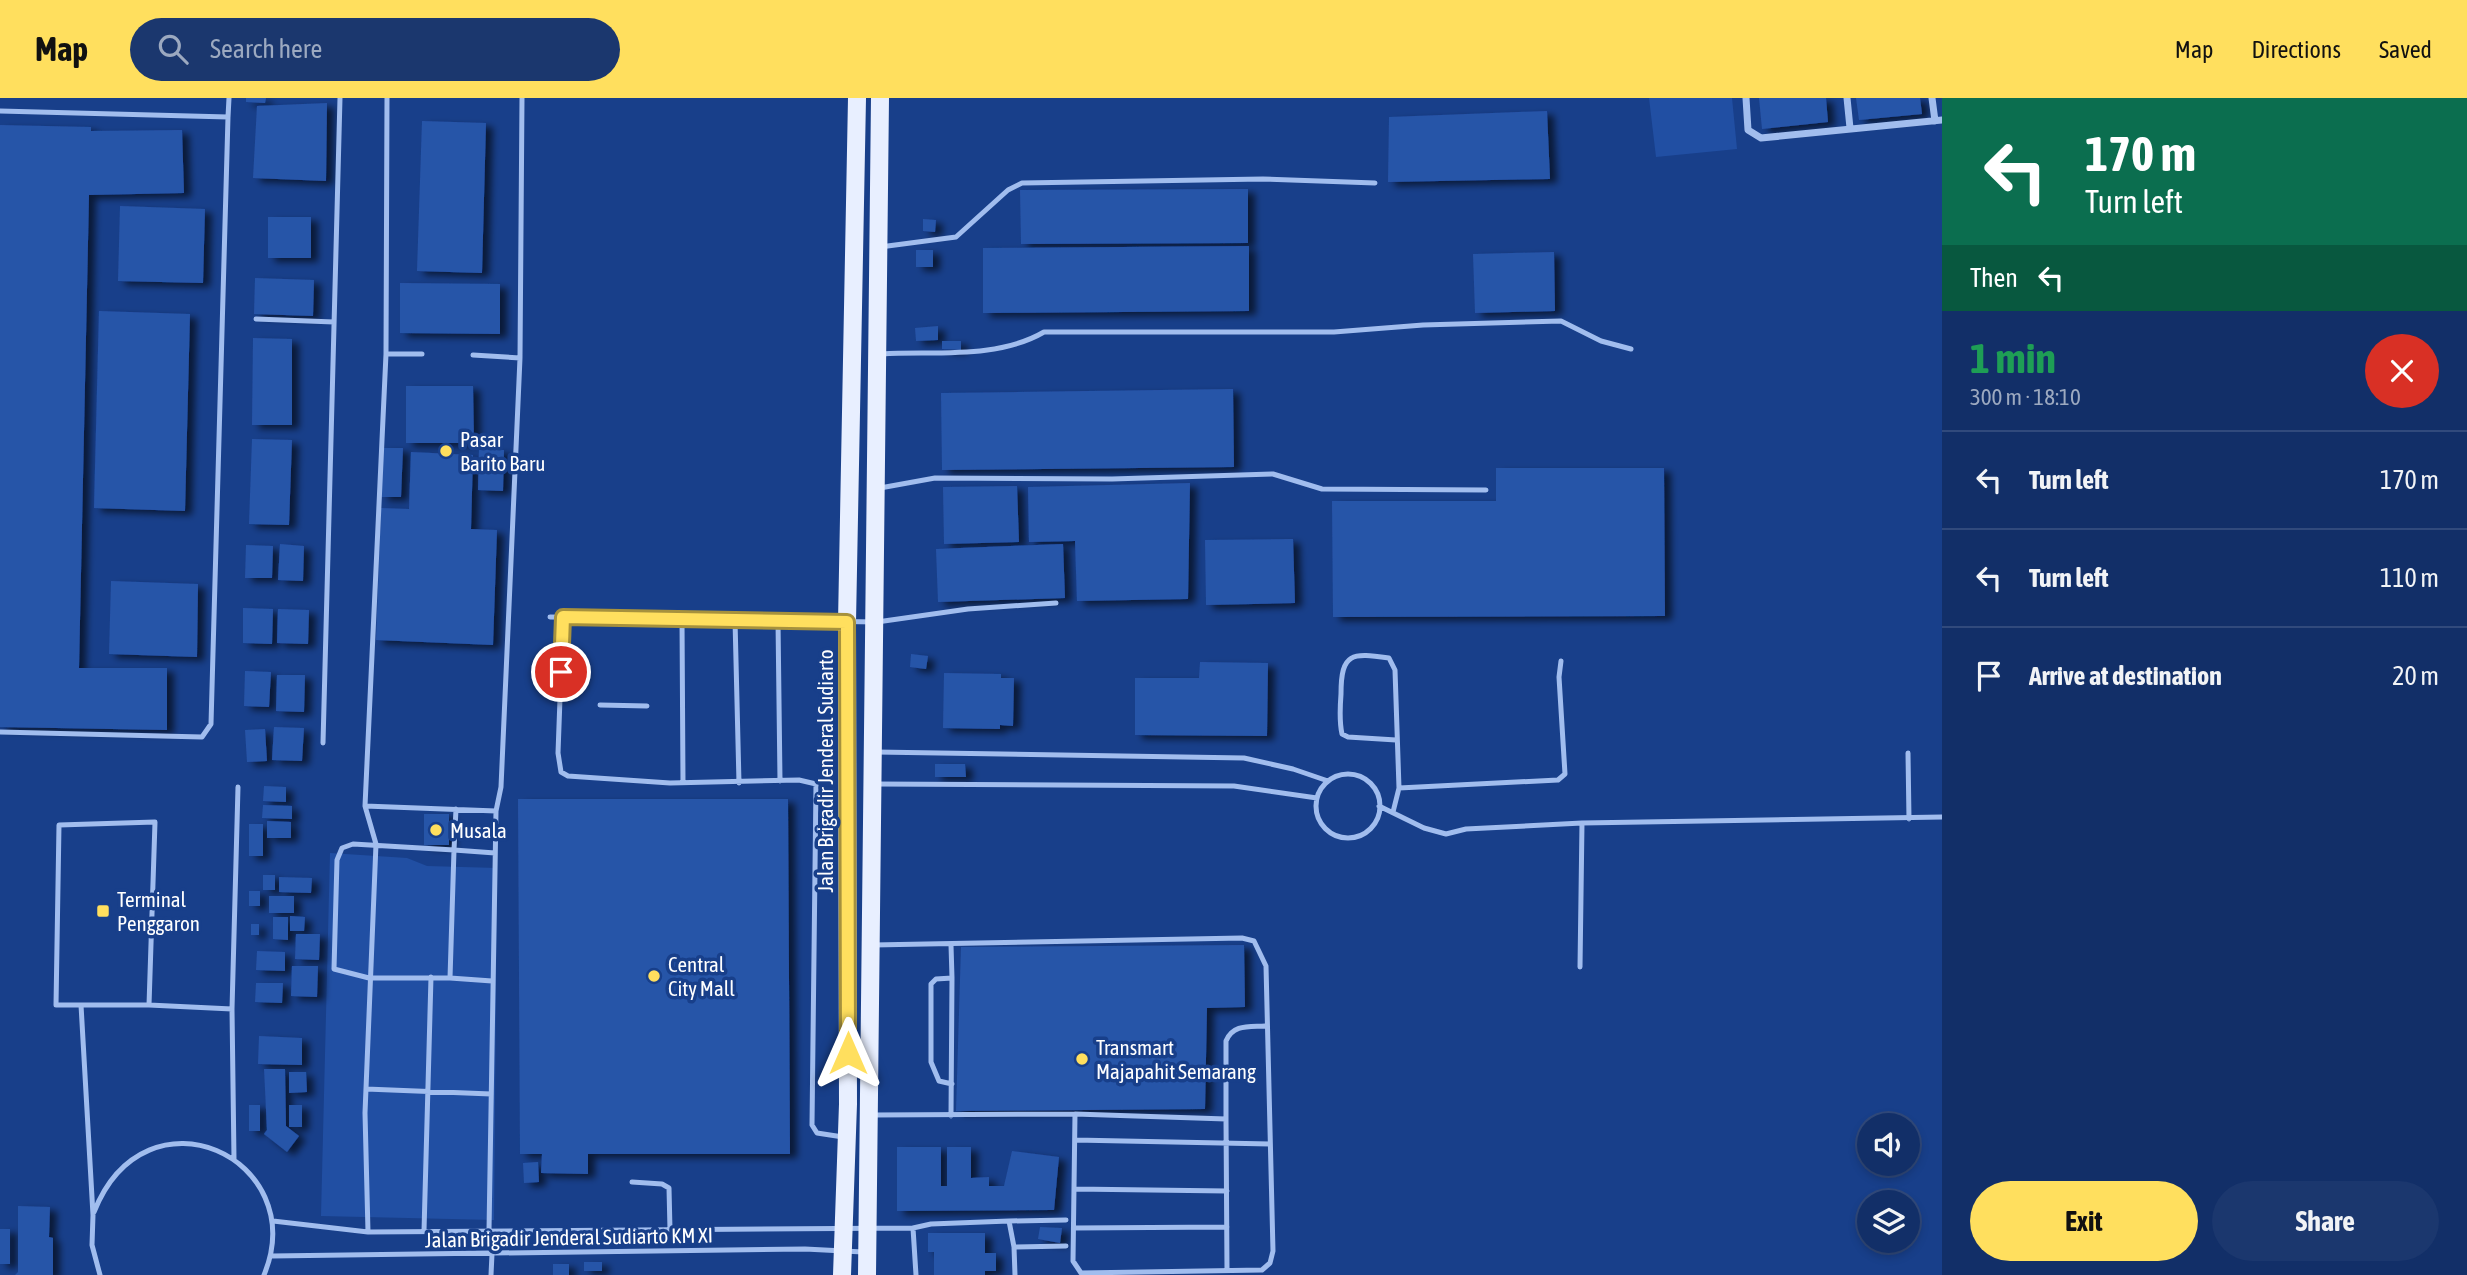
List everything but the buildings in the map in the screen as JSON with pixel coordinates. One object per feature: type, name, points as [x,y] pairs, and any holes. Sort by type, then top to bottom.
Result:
[{"type":"main road","name":"Jalan Brigadir Jenderal Sudiarto","points":[[842,1275],[846,1137],[847,622],[857,98]]},
{"type":"main road","points":[[867,1275],[872,752],[877,622],[880,98]]},
{"type":"street","points":[[1746,98],[1748,130],[1761,138],[1938,120],[1933,98]]},
{"type":"street","points":[[1847,98],[1850,128]]},
{"type":"lane","points":[[0,732],[202,737],[211,724],[229,98]]},
{"type":"lane","points":[[323,743],[340,98]]},
{"type":"lane","points":[[368,1232],[366,1089],[376,844],[365,806],[386,354],[387,98]]},
{"type":"lane","points":[[488,1231],[496,811],[501,788],[520,358],[522,98]]},
{"type":"lane","points":[[0,111],[228,117]]},
{"type":"lane","points":[[880,247],[956,237],[1008,191],[1022,183],[1263,179],[1375,183]]},
{"type":"lane","points":[[256,318],[334,322]]},
{"type":"lane","points":[[879,354],[990,350],[1023,345],[1044,332],[1334,332],[1525,321],[1561,321],[1601,341],[1631,349]]},
{"type":"lane","points":[[386,354],[422,354]]},
{"type":"lane","points":[[473,355],[520,358]]},
{"type":"lane","points":[[878,488],[935,478],[1112,479],[1273,474],[1322,489],[1486,490]]},
{"type":"lane","points":[[550,617],[877,622],[968,609],[1056,603]]},
{"type":"lane","points":[[563,617],[558,753],[561,772],[568,776],[684,783],[799,780],[816,785],[812,1125],[817,1133],[846,1137]]},
{"type":"lane","points":[[682,620],[684,783]]},
{"type":"lane","points":[[735,620],[739,783]]},
{"type":"lane","points":[[778,621],[780,781]]},
{"type":"lane","points":[[1393,812],[1399,788],[1395,670],[1389,658],[1359,654],[1347,660],[1341,670],[1342,734],[1348,737],[1396,740]]},
{"type":"lane","points":[[1399,788],[1558,780],[1566,774],[1559,677],[1562,661]]},
{"type":"lane","points":[[600,705],[647,706]]},
{"type":"lane","points":[[872,752],[1244,758],[1293,769],[1328,781]]},
{"type":"lane","points":[[1908,753],[1909,819]]},
{"type":"lane","points":[[1343,774],[1360,777],[1373,788],[1379,806],[1373,825],[1364,834],[1339,837],[1328,832],[1320,822],[1316,810],[1317,798],[1328,781],[1343,774]]},
{"type":"lane","points":[[873,784],[1234,786],[1317,798]]},
{"type":"lane","points":[[234,1159],[232,1009],[238,787]]},
{"type":"lane","points":[[365,806],[496,811]]},
{"type":"lane","points":[[1379,806],[1424,828],[1446,834],[1466,829],[1581,823],[1942,817]]},
{"type":"lane","points":[[450,978],[456,809]]},
{"type":"lane","points":[[149,1005],[155,822],[59,825],[56,1005],[149,1005],[232,1009]]},
{"type":"lane","points":[[1580,967],[1581,823]]},
{"type":"lane","points":[[492,981],[369,978],[334,969],[337,860],[342,848],[376,844],[495,853]]},
{"type":"lane","points":[[870,945],[1242,938],[1254,941],[1266,966],[1265,1026],[1273,1251],[1270,1263],[1262,1270],[1081,1273],[1073,1261],[1075,1114]]},
{"type":"lane","points":[[951,945],[951,1116]]},
{"type":"lane","points":[[424,1231],[431,978]]},
{"type":"lane","points":[[952,978],[933,981],[931,1010],[934,1076],[939,1081],[952,1084]]},
{"type":"lane","points":[[81,1005],[93,1215],[92,1245],[100,1275]]},
{"type":"lane","points":[[1227,1271],[1226,1041],[1228,1034],[1237,1028],[1265,1026]]},
{"type":"lane","points":[[366,1089],[491,1094]]},
{"type":"lane","points":[[869,1115],[1075,1114],[1227,1119]]},
{"type":"lane","points":[[1075,1140],[1270,1144]]},
{"type":"lane","points":[[93,1215],[104,1187],[117,1172],[149,1149],[188,1144],[208,1146],[234,1159],[260,1186],[273,1221],[272,1256],[264,1275]]},
{"type":"lane","points":[[632,1182],[662,1184],[669,1188],[670,1230]]},
{"type":"lane","points":[[1074,1189],[1227,1191]]},
{"type":"lane","name":"Jalan Brigadir Jenderal Sudiarto KM XI","points":[[273,1221],[368,1232],[868,1230],[913,1228],[930,1224],[1066,1220]]},
{"type":"lane","points":[[1009,1221],[1015,1275]]},
{"type":"lane","points":[[1074,1228],[1227,1227]]},
{"type":"lane","points":[[913,1228],[916,1275]]},
{"type":"lane","points":[[1014,1247],[1066,1246]]},
{"type":"lane","name":"Jalan Brigadir Jenderal Sudiarto KM XI","points":[[272,1256],[805,1249],[867,1252]]},
{"type":"lane","points":[[491,1275],[492,1254]]},
{"type":"shaded area","points":[[1649,98],[1732,98],[1737,149],[1656,157]]},
{"type":"shaded area","points":[[330,853],[407,858],[427,866],[497,868],[494,1220],[321,1216]]},
{"type":"place","name":"Pasar Barito Baru","points":[[446,451]]},
{"type":"place","name":"Musala","points":[[436,830]]},
{"type":"place","name":"Terminal Penggaron","points":[[103,911]]},
{"type":"place","name":"Central City Mall","points":[[654,976]]},
{"type":"place","name":"Transmart Majapahit Semarang","points":[[1082,1059]]},
{"type":"route","points":[[561,672],[563,617],[847,622],[848,1053]]}]
